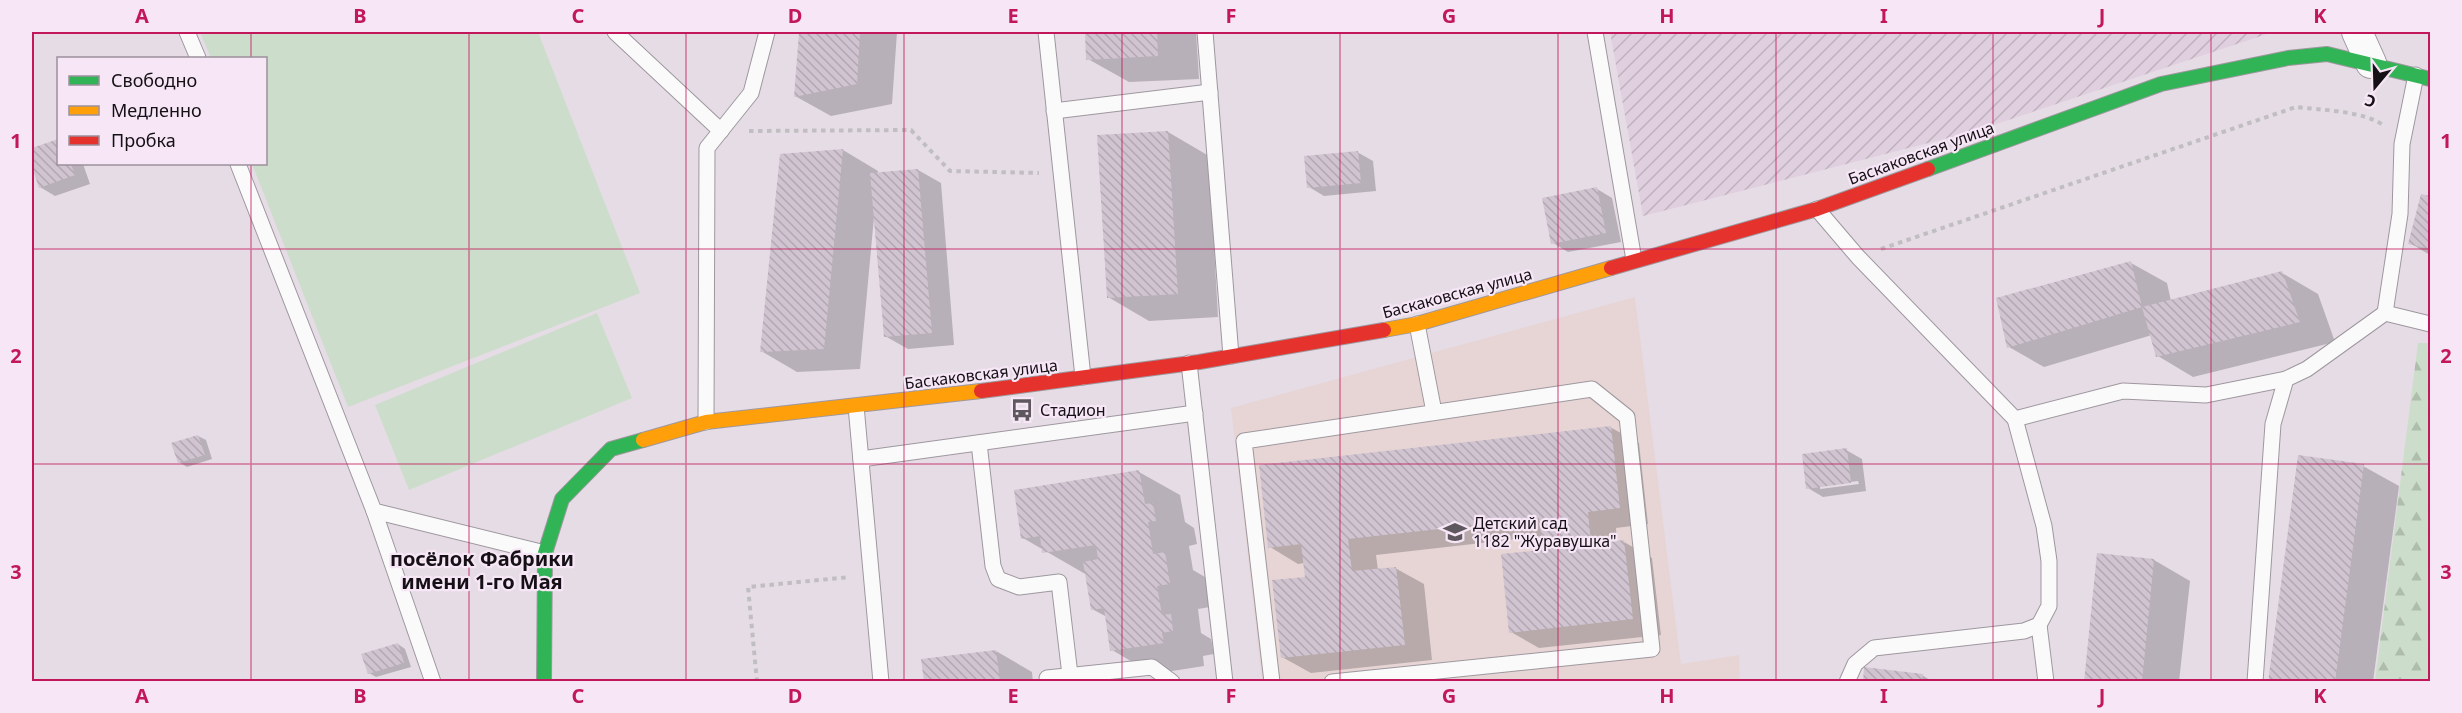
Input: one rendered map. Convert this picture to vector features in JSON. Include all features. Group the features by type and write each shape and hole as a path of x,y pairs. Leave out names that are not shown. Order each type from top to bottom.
{"street":[{"path":"2357,32 2371,63"},
{"name":"Баскаковская улица","path":"544,681 545,553 562,499 611,449 706,422 1018,387 1189,363 1417,324 1817,209 2161,84 2288,58 2326,54 2423,77"}],"lane":[{"path":"187,32 198,57"},
{"path":"615,32 721,131"},
{"path":"706,422 707,148 751,93 767,32"},
{"path":"1046,32 1083,377"},
{"path":"1205,32 1231,356"},
{"path":"1595,32 1634,260"},
{"path":"2015,419 2123,391 2206,394 2286,379 2307,369 2385,314 2400,214 2402,144 2423,77"},
{"path":"1054,111 1210,92"},
{"path":"238,165 374,512 433,681"},
{"path":"1817,209 1858,257 2015,419 2044,526 2049,561 2049,606 2039,625 2046,681"},
{"path":"2385,314 2430,324"},
{"path":"1417,324 1434,412"},
{"path":"1189,363 1225,681"},
{"path":"2255,681 2273,424 2286,379"},
{"path":"1272,681 1244,441 1592,389 1627,417 1652,649 1332,681"},
{"path":"856,406 881,681"},
{"path":"861,459 1195,413"},
{"path":"979,443 995,573 998,579 1019,587 1059,582 1070,675"},
{"path":"374,512 545,553"},
{"path":"1847,681 1855,664 1874,648 2024,631 2039,625"},
{"path":"1048,681 1047,678 1152,667 1172,681"}],"path":[{"path":"1858,257 2296,107 2376,120 2384,125 2382,142 2402,144"},
{"path":"721,131 911,130 950,171 1061,174"},
{"path":"757,681 748,587 871,575"}],"shaded area":[{"path":"1610,32 2273,32 1975,131 1643,216"},
{"name":"Детский сад 1182 \"Журавушка\"","path":"1635,297 1681,664 1739,655 1740,681 1262,681 1231,408"}],"green space":[{"path":"200,32 538,32 640,293 348,407 252,165 267,165 267,57 211,57"},
{"path":"597,313 632,398 409,490 375,405"},
{"path":"2418,343 2430,343 2430,681 2375,681"}],"building":[{"path":"799,32 860,32 857,84 794,97"},
{"path":"1085,32 1157,32 1158,56 1086,60"},
{"path":"1168,131 1178,294 1107,298 1097,135"},
{"path":"57,139 57,165 71,165 75,175 39,188 32,167 32,148"},
{"path":"843,149 824,349 760,352 780,154"},
{"path":"1358,151 1361,183 1307,188 1304,156"},
{"path":"918,169 932,333 884,337 870,173"},
{"path":"1597,187 1606,233 1551,244 1542,198"},
{"path":"2421,194 2430,196 2430,249 2408,244"},
{"path":"2131,261 2142,307 2007,348 1996,298"},
{"path":"2282,271 2300,322 2156,357 2142,307"},
{"path":"1611,426 1620,508 1588,512 1591,544 1624,540 1633,619 1509,633 1501,554 1543,550 1539,518 1348,539 1352,571 1396,567 1405,645 1281,658 1272,580 1305,577 1301,544 1268,548 1259,465"},
{"path":"198,435 205,455 178,463 171,443"},
{"path":"1847,448 1851,483 1806,489 1802,454"},
{"path":"2298,455 2364,464 2335,682 2268,682"},
{"path":"1139,470 1145,504 1153,503 1156,521 1148,522 1153,554 1165,552 1170,584 1157,586 1162,615 1171,614 1173,631 1162,633 1164,643 1110,651 1104,608 1091,610 1083,562 1098,559 1096,545 1042,553 1040,536 1021,539 1014,490"},
{"path":"2097,553 2154,559 2142,682 2084,682"},
{"path":"398,643 404,663 368,674 361,654"},
{"path":"996,650 1000,682 924,682 921,659"},
{"path":"1864,667 1923,674 1922,682 1863,682"}],"traffic: fast":[{"path":"1928,169 2161,84 2288,58 2327,54 2430,79"},
{"path":"544,682 545,553 562,499 611,449 643,440"}],"traffic: slow":[{"path":"1384,330 1417,324 1611,268"},
{"path":"643,440 706,422 981,391"}],"traffic: jam":[{"path":"1611,268 1817,209 1928,169"},
{"path":"981,391 1199,362 1384,330"}],"place":[{"name":"Стадион","path":"1022,410"},
{"name":"Детский сад 1182 \"Журавушка\"","path":"1455,532"}],"district":[{"name":"посёлок Фабрики имени 1-го Мая","path":"482,570"}]}
